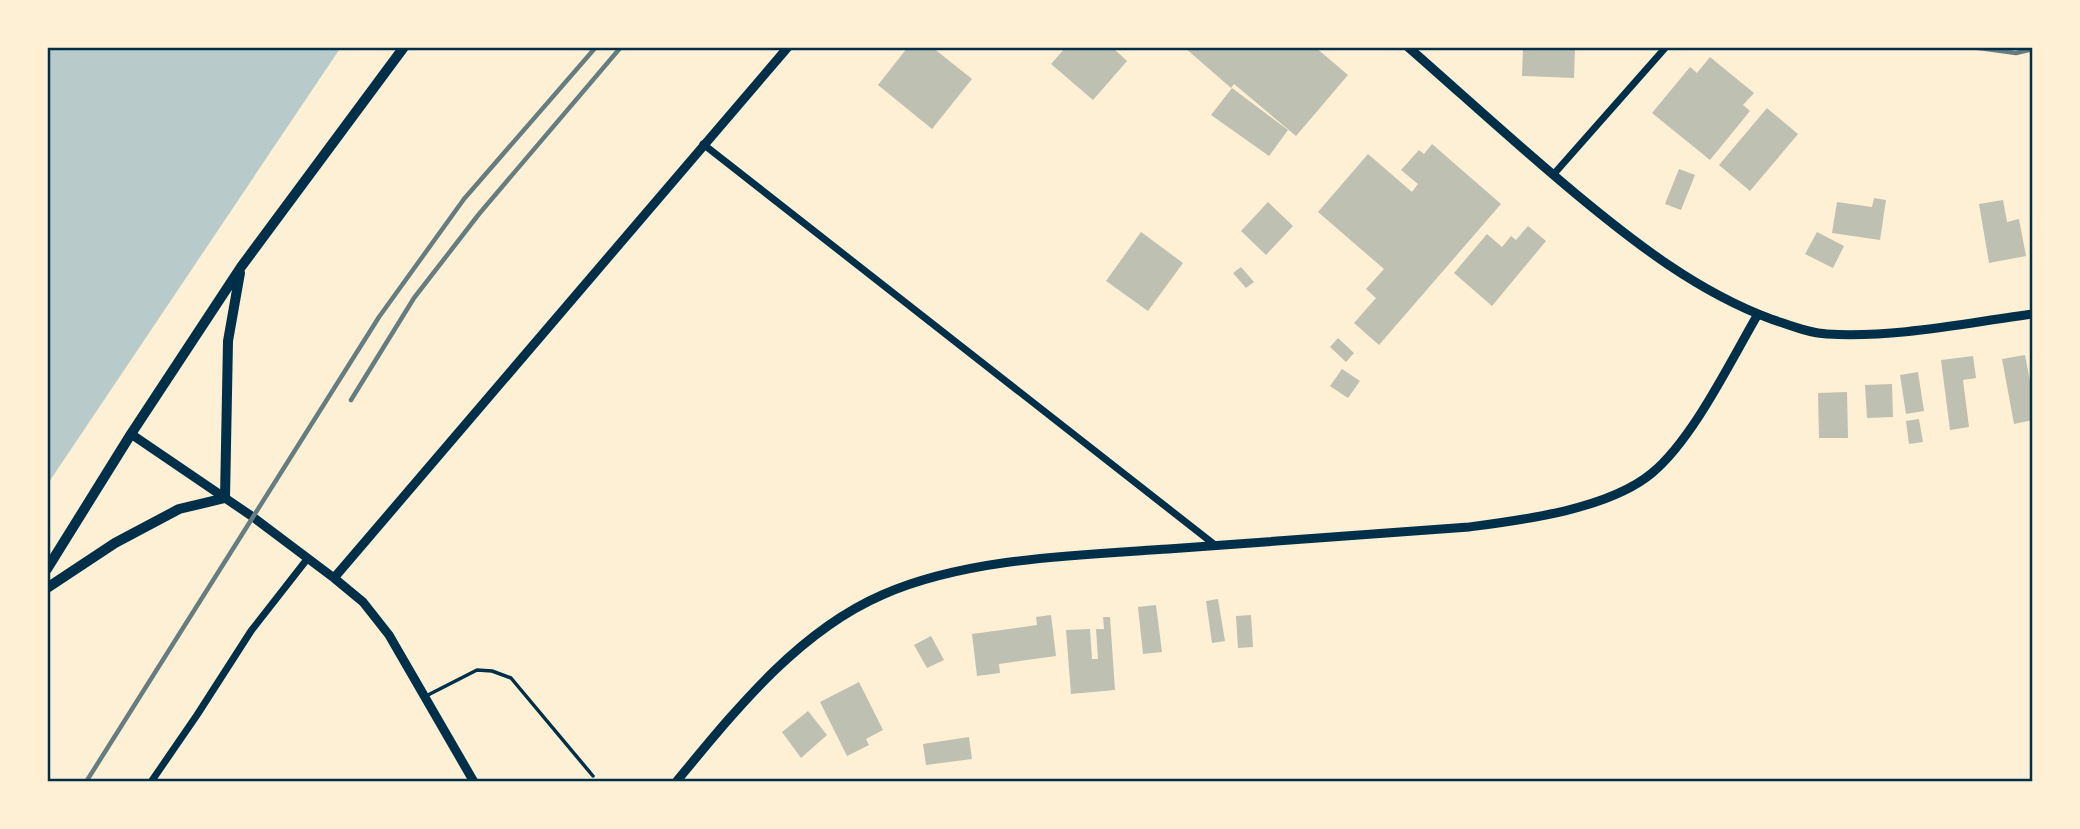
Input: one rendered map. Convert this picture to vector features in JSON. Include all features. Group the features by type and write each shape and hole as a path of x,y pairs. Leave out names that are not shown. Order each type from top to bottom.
{"highway":[{"path":"47,569 131,434 241,267 404,47"},
{"path":"47,588 115,543 179,509 225,498 228,341 241,267"}],"street":[{"path":"334,578 788,47"},
{"path":"1408,47 1617,228 1681,274 1758,314 1825,334 1885,333 2033,314"},
{"path":"1553,175 1666,47"},
{"path":"703,144 1215,545"},
{"path":"676,782 718,732 810,639 881,595 914,583 978,568 1056,556 1469,527 1531,519 1623,491 1651,474 1672,453 1689,430 1758,314"},
{"path":"131,434 225,498 363,602 388,635 474,782"},
{"path":"151,782 251,631 307,558"}],"lane":[{"path":"425,697 477,670 492,670 511,678 593,776"}],"shaded area":[{"path":"47,47 341,47 47,485"}],"building":[{"path":"908,47 932,47 972,79 932,129 878,85"},
{"path":"1066,47 1112,47 1127,61 1093,100 1051,64"},
{"path":"1184,47 1315,47 1348,75 1296,136 1234,84 1231,88"},
{"path":"1523,47 1575,49 1574,78 1522,76"},
{"path":"1710,57 1754,93 1743,105 1750,111 1710,160 1652,113 1690,67 1697,73"},
{"path":"1232,88 1288,130 1269,156 1211,115"},
{"path":"1767,108 1798,134 1750,191 1719,165"},
{"path":"1432,144 1501,204 1379,345 1354,323 1376,298 1366,289 1384,269 1318,212 1368,154 1412,192 1418,184 1401,170 1419,150 1424,154"},
{"path":"1679,169 1695,175 1681,210 1665,204"},
{"path":"1874,198 1886,200 1880,240 1832,233 1837,202 1872,207"},
{"path":"2003,200 2007,222 2019,219 2026,256 1989,263 1979,204"},
{"path":"1268,202 1293,226 1266,255 1241,231"},
{"path":"1528,226 1546,241 1492,306 1454,273 1487,234 1502,247 1511,236 1516,240"},
{"path":"1141,232 1183,263 1148,311 1106,281"},
{"path":"1817,232 1844,246 1833,268 1805,254"},
{"path":"1241,267 1254,282 1246,288 1233,273"},
{"path":"1338,338 1354,353 1346,362 1330,347"},
{"path":"2025,355 2033,397 2033,420 2014,424 2002,359"},
{"path":"1973,356 1976,378 1963,380 1969,427 1950,430 1941,360"},
{"path":"1342,369 1360,381 1348,398 1330,386"},
{"path":"1918,372 1924,411 1906,414 1900,375"},
{"path":"1892,384 1893,417 1867,418 1865,385"},
{"path":"1847,392 1848,438 1819,438 1818,393"},
{"path":"1919,419 1923,442 1909,444 1906,421"},
{"path":"1218,599 1225,641 1212,643 1206,601"},
{"path":"1156,605 1162,652 1143,654 1138,607"},
{"path":"1051,615 1056,656 999,664 1000,673 977,676 972,634 1037,625 1036,617"},
{"path":"1251,615 1253,647 1238,648 1236,616"},
{"path":"1103,617 1110,617 1115,690 1071,694 1066,630 1090,629 1092,659 1098,659 1096,629 1104,629"},
{"path":"931,636 944,660 927,668 914,645"},
{"path":"859,682 883,730 866,739 869,745 847,756 820,702"},
{"path":"808,711 827,735 801,758 782,732"},
{"path":"969,737 972,759 926,765 923,744"}],"railway":[{"path":"86,782 379,317 464,199 596,47"},
{"path":"351,400 414,298 479,214 621,47"},
{"path":"1972,47 2016,53 2033,49"}]}
